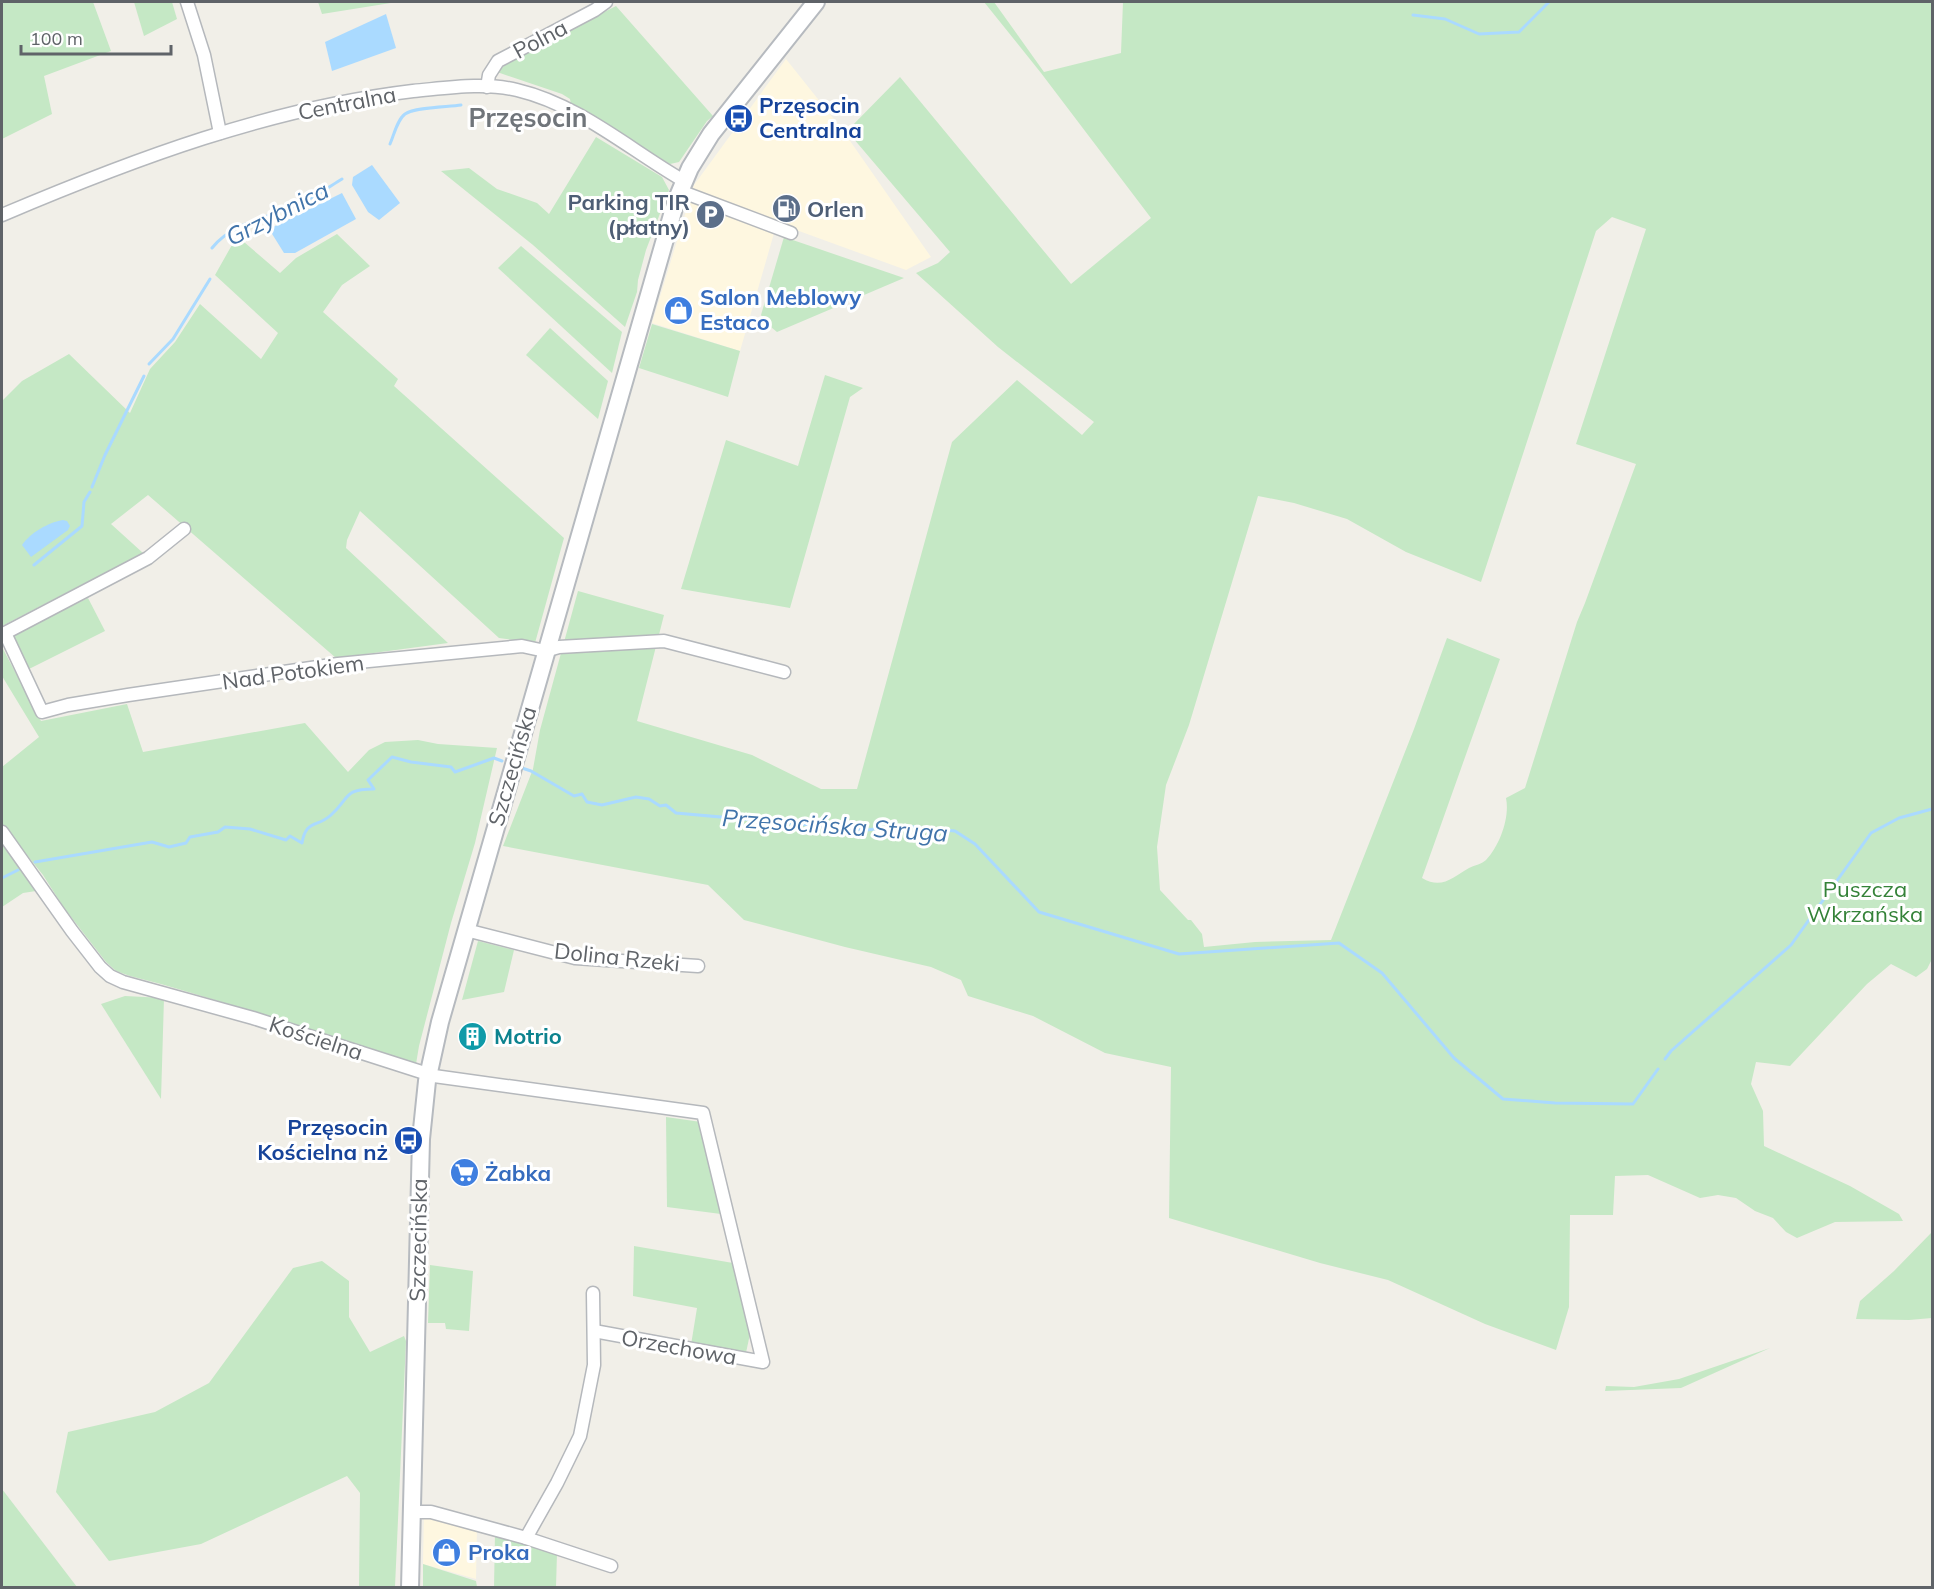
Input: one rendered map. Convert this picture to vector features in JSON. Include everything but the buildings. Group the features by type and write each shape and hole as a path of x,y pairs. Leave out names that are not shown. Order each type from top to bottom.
{"street":[{"path":"187,2 206,65 220,133"},
{"name":"Polna","path":"487,87 489,75 498,61 596,10 606,2"},
{"name":"Szczecińska","path":"410,1587 421,1147 428,1074 438,1027 665,234 682,186 714,130 816,2"},
{"name":"Centralna","path":"2,214 136,160 220,133 370,96 464,86 518,90 566,108 682,186 791,233"},
{"name":"Nad Potokiem","path":"184,530 148,558 4,633 42,712 68,705 128,695 338,664 522,646 545,651 558,647 664,641 784,672"},
{"name":"Kościelna","path":"2,832 100,967 110,976 123,982 253,1018 428,1074 463,1081 703,1113 764,1362"},
{"name":"Dolina Rzeki","path":"466,930 575,958 698,966"},
{"name":"Orzechowa","path":"526,1538 580,1436 594,1365 593,1293"},
{"name":"Orzechowa","path":"594,1331 764,1362"},
{"path":"412,1512 431,1512 526,1538 611,1566"}],"shaded area":[{"path":"786,59 841,128 931,257 906,270 777,223 740,351 652,323 694,185"},
{"path":"424,1511 477,1527 476,1579 423,1564"}],"green space":[{"path":"2,2 93,2 111,51 44,76 52,114 2,139"},
{"path":"134,2 172,2 177,19 144,36"},
{"path":"318,2 397,2 322,14"},
{"name":"Puszcza Wkrzańska","path":"984,2 994,2 1044,72 1121,53 1123,2 1932,2 1932,959 1927,969 1916,977 1891,964 1867,984 1790,1066 1756,1062 1751,1084 1763,1111 1764,1146 1850,1186 1899,1214 1903,1221 1835,1222 1797,1238 1786,1232 1773,1218 1755,1211 1736,1198 1718,1195 1700,1198 1648,1175 1615,1176 1613,1215 1570,1215 1569,1307 1556,1350 1485,1324 1388,1280 1320,1263 1169,1218 1171,1067 1105,1053 1033,1016 968,996 961,980 931,967 744,920 708,885 503,846 533,769 540,730 578,591 664,615 637,721 752,755 821,789 857,789 952,442 1017,380 1082,435 1094,422 998,347 916,273 938,263 950,252 847,131 900,77 1071,284 1151,218","holes":["1612,217 1646,229 1576,444 1636,464 1577,622 1525,788 1506,798 1507,814 1496,847 1484,861 1447,881 1436,883 1422,878 1500,659 1447,638 1414,729 1331,940 1255,942 1204,947 1202,934 1160,890 1157,847 1166,785 1189,725 1258,496 1294,503 1347,519 1406,552 1481,582 1596,231"]},
{"path":"616,6 713,116 707,121 679,162 670,164 571,105 570,99 562,94 497,72 511,60"},
{"path":"596,137 662,177 669,190 646,250 637,292 625,327 533,245 441,171 469,168 497,189 537,203 549,214"},
{"path":"337,234 370,266 342,285 323,312 398,379 394,386 564,538 535,643 499,638 360,511 347,540 346,548 448,643 336,658 148,495 111,524 143,553 2,626 2,401 22,381 69,354 130,413 150,369 175,342 200,304 261,359 278,333 215,275 237,236 280,273 296,258"},
{"path":"784,237 904,278 777,332 766,323 761,315"},
{"path":"521,246 622,332 612,373 498,268"},
{"path":"652,324 740,351 728,397 639,368"},
{"path":"550,328 608,381 598,419 526,355"},
{"path":"825,375 863,388 850,397 790,608 681,589 726,440 798,466"},
{"path":"88,598 105,631 27,670 11,643 14,634"},
{"path":"2,647 41,721 127,704 143,752 305,723 348,772 369,750 385,742 418,740 438,744 497,748 475,843 451,923 416,1064 202,996 130,976 116,971 106,962 64,908 43,875 2,824 2,767 39,737 2,676"},
{"path":"2,842 36,891 23,893 2,907"},
{"path":"478,941 514,950 504,992 462,1000"},
{"path":"125,996 164,998 161,1099 101,1004"},
{"path":"666,1117 701,1122 721,1214 667,1207"},
{"path":"1932,1232 1932,1318 1856,1319 1860,1301 1894,1271"},
{"path":"634,1246 733,1263 750,1334 744,1362 690,1351 697,1308 633,1296"},
{"path":"322,1261 349,1281 349,1317 370,1352 404,1336 406,1341 395,1587 359,1587 360,1493 347,1476 201,1544 109,1561 56,1492 68,1432 155,1412 209,1383 293,1268"},
{"path":"430,1265 473,1271 469,1331 446,1329 445,1323 428,1323"},
{"path":"1770,1348 1681,1388 1605,1391 1606,1386 1634,1387 1679,1379"},
{"path":"2,1489 77,1587 2,1587"},
{"path":"495,1533 557,1553 556,1587 494,1588"},
{"path":"423,1564 476,1581 477,1587 423,1587"}],"water":[{"path":"386,14 396,48 332,71 325,42"},
{"path":"372,165 400,203 379,220 368,212 352,185 353,177"},
{"path":"342,193 356,219 295,253 284,253 269,229"},
{"path":"63,520 67,521 70,526 68,530 31,557 22,545 25,541 40,529"}],"waterway":[{"path":"1413,15 1445,19 1479,34 1519,32 1549,2"},
{"name":"Grzybnica","path":"390,144 405,114 424,109 461,105"},
{"name":"Grzybnica","path":"212,248 221,239 242,226 302,203 342,179"},
{"name":"Grzybnica","path":"149,364 173,339 210,279"},
{"name":"Grzybnica","path":"92,487 105,455 144,376"},
{"name":"Grzybnica","path":"34,565 82,526 84,502 90,492"},
{"name":"Przęsocińska Struga","path":"35,862 152,842 169,847 186,843 190,837 218,832 225,827 250,829 286,840 290,836 302,843 306,830 331,815 348,796 364,789 374,789 368,780 392,757 451,767 455,772 494,758 502,761"},
{"name":"Przęsocińska Struga","path":"522,768 574,796 582,794 587,802 602,805 636,797 649,799 660,806 666,805 676,813 866,830 903,826 955,831 975,844 1039,912 1179,954 1339,943 1382,973 1454,1058 1503,1099 1555,1103 1633,1104 1658,1069"},
{"name":"Przęsocińska Struga","path":"1665,1059 1671,1051 1791,945 1871,833 1899,818 1932,809"},
{"name":"Przęsocińska Struga","path":"2,878 18,870"}],"place":[{"name":"Przęsocin Centralna","path":"738,118"},
{"name":"Orlen","path":"786,209"},
{"name":"Parking TIR (płatny)","path":"711,215"},
{"name":"Salon Meblowy Estaco","path":"679,310"},
{"name":"Motrio","path":"473,1036"},
{"name":"Przęsocin Kościelna nż","path":"409,1140"},
{"name":"Żabka","path":"464,1173"},
{"name":"Proka","path":"447,1552"}],"district":[{"name":"Przęsocin","path":"528,117"}]}
